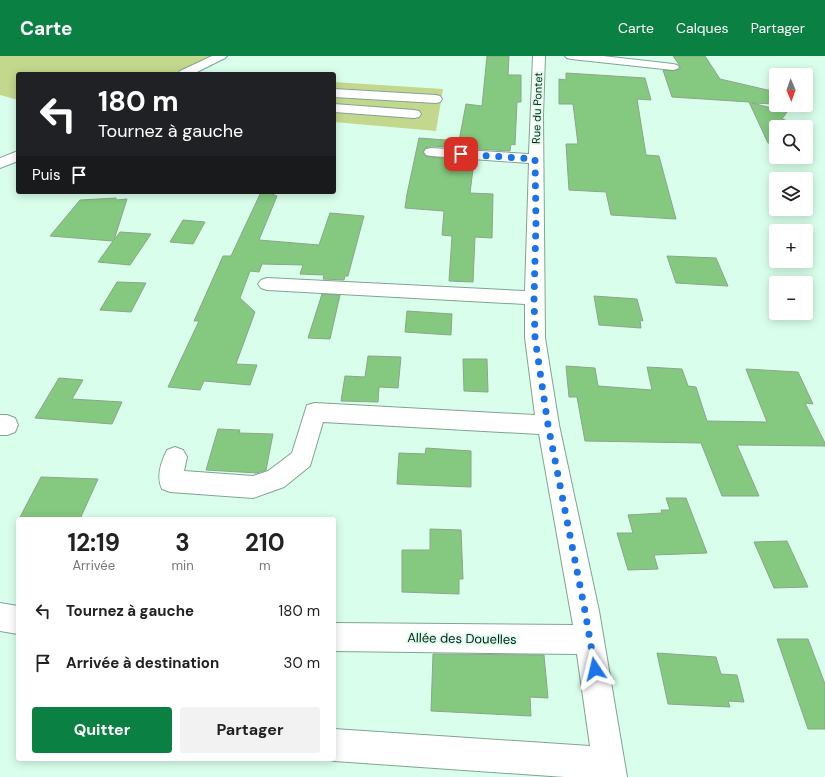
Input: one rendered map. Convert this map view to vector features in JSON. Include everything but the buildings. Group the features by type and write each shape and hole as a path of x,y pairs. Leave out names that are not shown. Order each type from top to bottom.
{"street":[{"path":"188,72 221,56"},
{"name":"Rue du Pontet","path":"539,56 536,96 535,159 535,338 548,425 590,640 611,771"},
{"path":"571,56 652,60 673,67"},
{"path":"336,93 436,99"},
{"path":"336,108 414,114"},
{"path":"431,152 535,159"},
{"path":"0,164 16,156"},
{"path":"267,284 534,298"},
{"path":"175,457 170,481 253,487 276,479 302,459 315,412 548,425"},
{"path":"0,617 16,620"},
{"name":"Allée des Douelles","path":"336,637 590,640"},
{"path":"336,745 611,771"}],"green space":[{"path":"0,56 216,56 183,72 16,72 16,99 0,95"},
{"path":"336,82 443,89 436,131 336,122"}],"route":[{"path":"461,154 535,159 535,338 548,425 595,669"}]}
